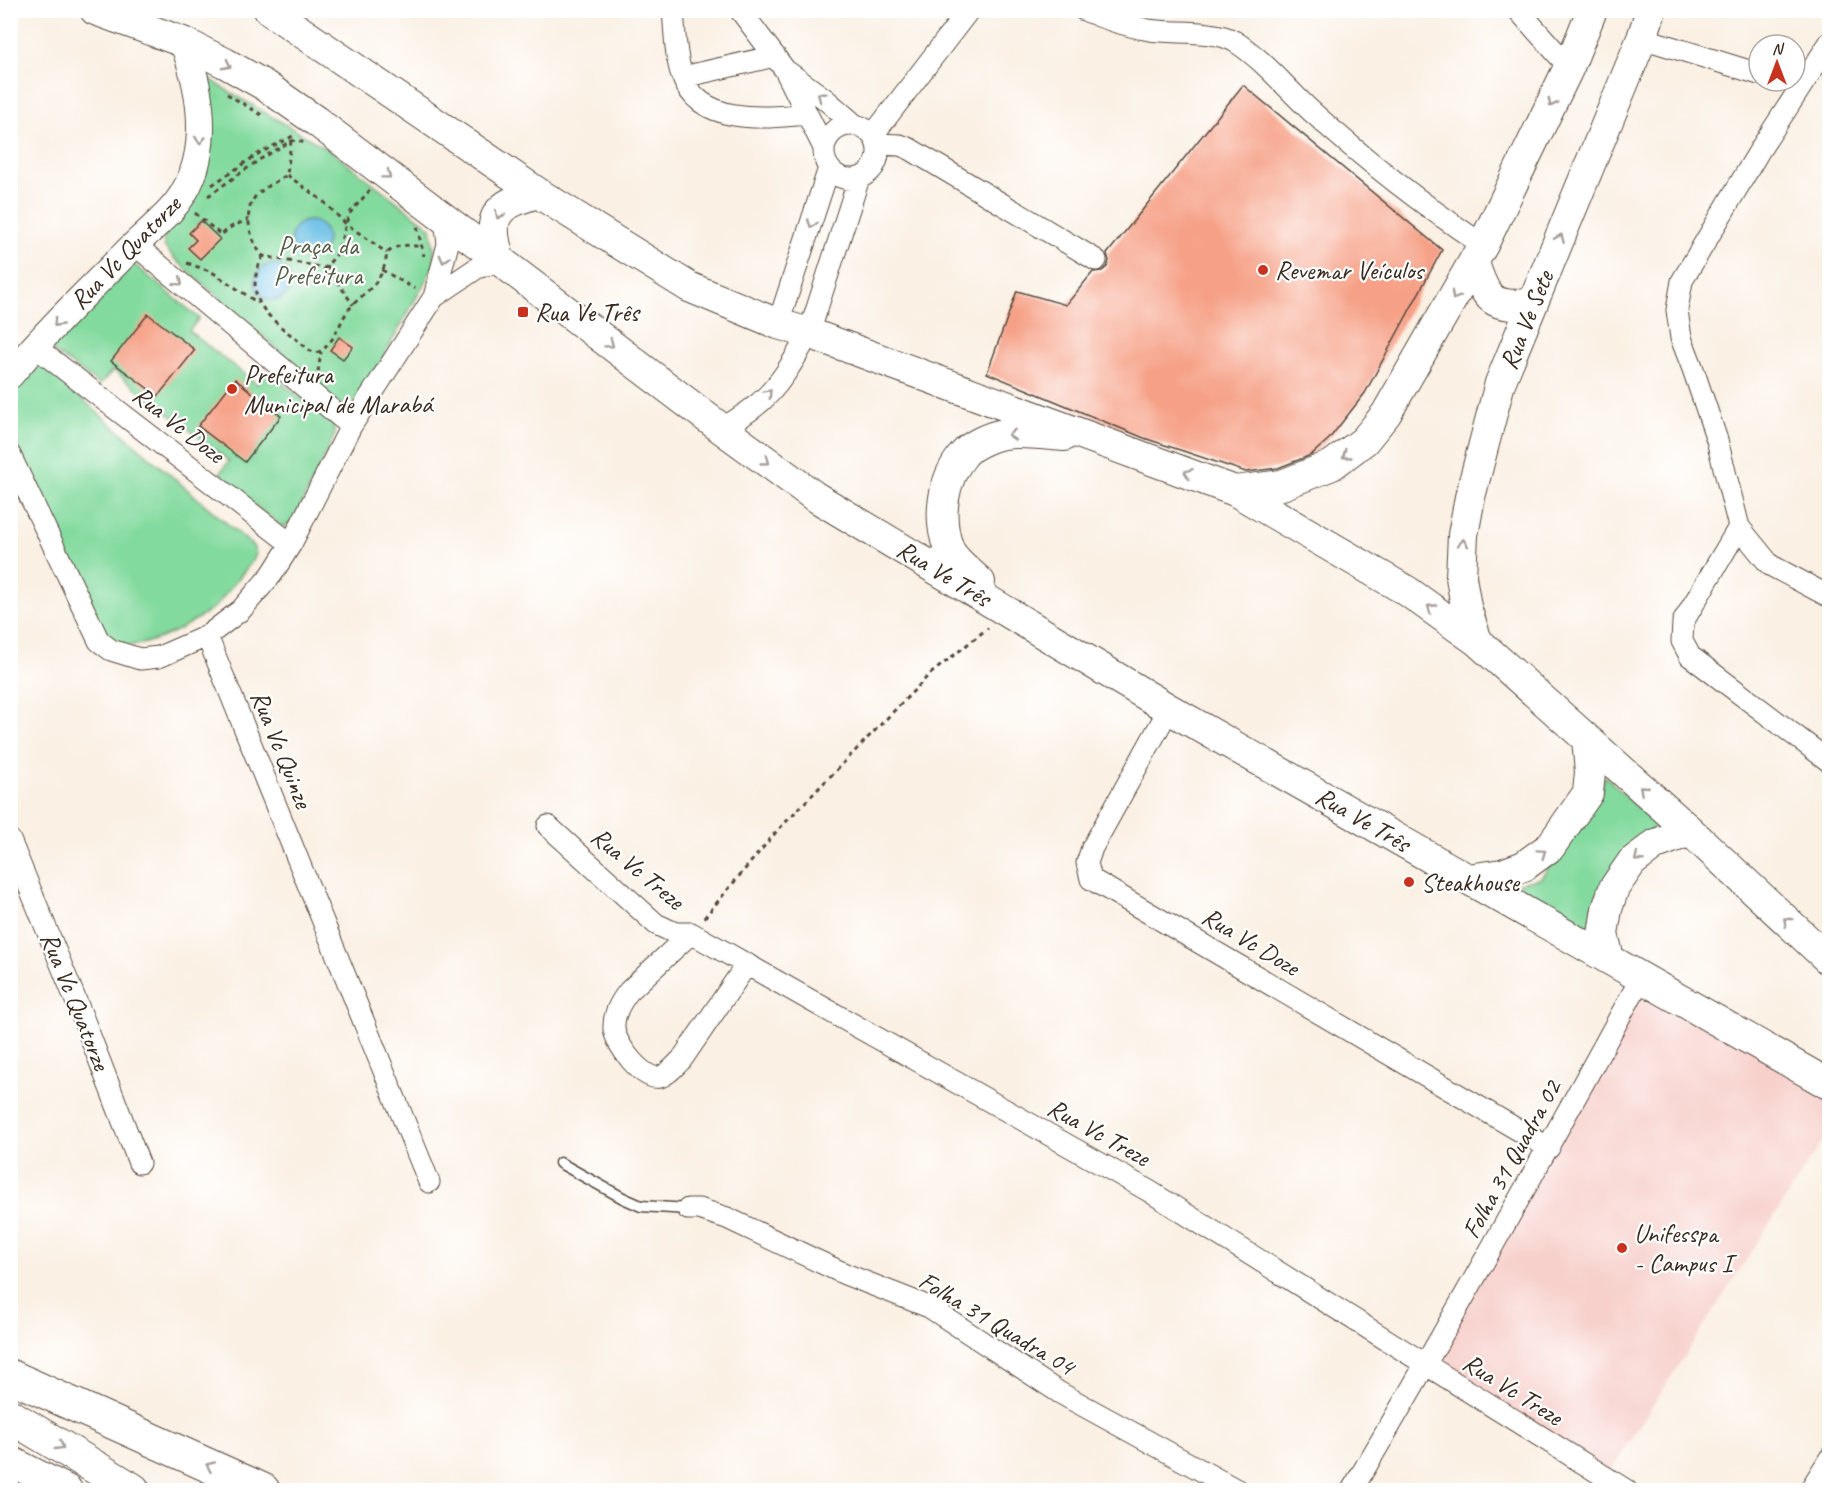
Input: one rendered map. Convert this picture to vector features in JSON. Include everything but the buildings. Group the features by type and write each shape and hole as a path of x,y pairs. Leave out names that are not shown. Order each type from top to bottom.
{"highway":[{"path":"10,1376 263,1491"},
{"path":"10,1416 133,1491"}],"main road":[{"name":"Rua Ve Três","path":"95,10 183,42 264,85 814,496 1169,709 1830,1085"},
{"path":"268,10 538,193 689,287 778,324 809,333 1235,491 1407,591 1477,641 1690,831 1830,961"},
{"path":"1235,491 1282,484 1332,465 1364,441 1386,414 1478,254 1569,67 1592,10"},
{"name":"Rua Ve Sete","path":"1477,641 1466,607 1461,577 1463,536 1470,497 1500,383 1642,38 1651,10"},
{"path":"500,261 494,242 494,222 499,210 508,202 538,193"},
{"path":"1478,254 1482,290 1496,303 1512,306 1533,303"},
{"path":"1009,611 950,552 944,530 942,507 948,483 964,453 980,443 1005,434 1091,437"},
{"path":"1468,879 1502,874 1524,866 1550,847 1588,793 1590,772 1587,739"},
{"path":"1609,959 1603,934 1607,909 1614,888 1632,862 1656,844 1690,831"},
{"path":"10,1461 67,1491"}],"street":[{"path":"673,10 677,54 683,77 693,93 708,105 729,114 773,117 807,114"},
{"path":"683,77 780,63 868,135 878,155 875,165 868,173 858,178 848,179 837,175 780,63 740,10"},
{"path":"868,135 969,10"},
{"path":"1084,10 1115,22 1150,30 1214,35 1233,40 1312,112 1436,214 1478,254"},
{"path":"1518,10 1569,67"},
{"path":"1642,38 1747,70"},
{"name":"Rua Vc Quatorze","path":"10,375 34,346 134,244 171,210 193,175 198,156 200,109 191,64 183,42"},
{"path":"1807,70 1827,53"},
{"path":"1787,93 1761,148 1682,282 1677,310 1681,338 1694,369 1717,440 1739,527 1770,565 1830,597"},
{"path":"778,324 827,158 827,138 834,130 844,125 910,149 1096,260"},
{"path":"722,429 755,407 779,381 809,333 858,178"},
{"path":"10,455 99,641 111,650 140,659 159,657 207,636 241,609 273,574 291,544 448,244 446,219"},
{"path":"134,244 351,426"},
{"path":"424,293 477,268 500,261"},
{"name":"Rua Vc Doze","path":"34,346 291,544"},
{"path":"1739,527 1683,622 1682,641 1690,656 1830,762"},
{"name":"Rua Vc Quinze","path":"207,636 429,1182"},
{"name":"Rua Vc Doze","path":"1169,709 1092,848 1087,863 1090,879 1549,1148"},
{"name":"Rua Vc Treze","path":"548,826 656,924 675,933 692,933 1149,1191 1626,1491"},
{"name":"Rua Vc Quatorze","path":"10,840 139,1163"},
{"path":"692,933 629,991 617,1009 614,1030 618,1041 638,1068 651,1077 662,1076 672,1070 682,1059 747,964"},
{"name":"Folha 31 Quadra 02","path":"1352,1491 1426,1366 1549,1148 1641,978"},
{"name":"Folha 31 Quadra 04","path":"688,1209 699,1209 727,1218 845,1274 929,1307 1060,1393 1237,1491"},
{"path":"1810,1491 1830,1458"}],"lane":[{"path":"560,1163 641,1206 688,1209"}],"path":[{"path":"209,188 264,150 295,135"},
{"path":"206,197 291,141 297,140 308,145"},
{"path":"287,175 291,141"},
{"path":"287,175 271,184 255,197 252,203 249,219 256,249 263,256 325,268 337,254 349,214 371,190 362,184"},
{"path":"287,175 323,201 345,223 387,253"},
{"path":"191,209 221,235 231,227 249,219"},
{"path":"410,220 418,228 424,261"},
{"path":"323,378 318,373 321,352 354,305 378,280 387,253 400,245 423,247"},
{"path":"258,303 255,294 255,278 263,256"},
{"path":"178,260 212,272 258,303 267,314 309,350 316,353 321,352"},
{"path":"327,266 354,305"},
{"path":"382,270 424,293"},
{"path":"417,281 424,293"},
{"path":"411,297 424,293"},
{"path":"692,933 776,832 929,675 1009,611"}],"shaded area":[{"name":"Unifesspa - Campus I","path":"1641,978 1829,1085 1829,1131 1606,1478 1426,1366"}],"green space":[{"name":"Praça da Prefeitura","path":"203,74 231,93 331,151 431,228 434,266 359,400 340,405 175,259 164,246 164,236 185,203"},
{"path":"135,265 199,318 189,331 257,384 267,372 332,421 335,434 293,522 283,527 217,477 229,461 113,370 100,385 53,351 51,338 123,267"},
{"path":"32,362 39,363 47,369 253,546 256,554 254,559 216,606 179,629 148,642 120,645 108,640 101,633 11,433 11,383"},
{"path":"1605,776 1657,826 1636,839 1595,900 1596,934 1516,884 1541,878 1599,796"}],"water":[{"path":"309,221 322,226 327,239 322,252 309,257 296,252 291,239 296,226"},
{"path":"273,264 286,269 291,282 286,295 273,300 260,295 255,282 260,269"}],"place":[{"name":"Revemar Veículos","path":"1263,270"},
{"name":"Rua Ve Três","path":"523,312"},
{"name":"Prefeitura Municipal de Marabá","path":"232,389"},
{"name":"Steakhouse","path":"1409,882"},
{"name":"Unifesspa - Campus I","path":"1622,1248"}]}
